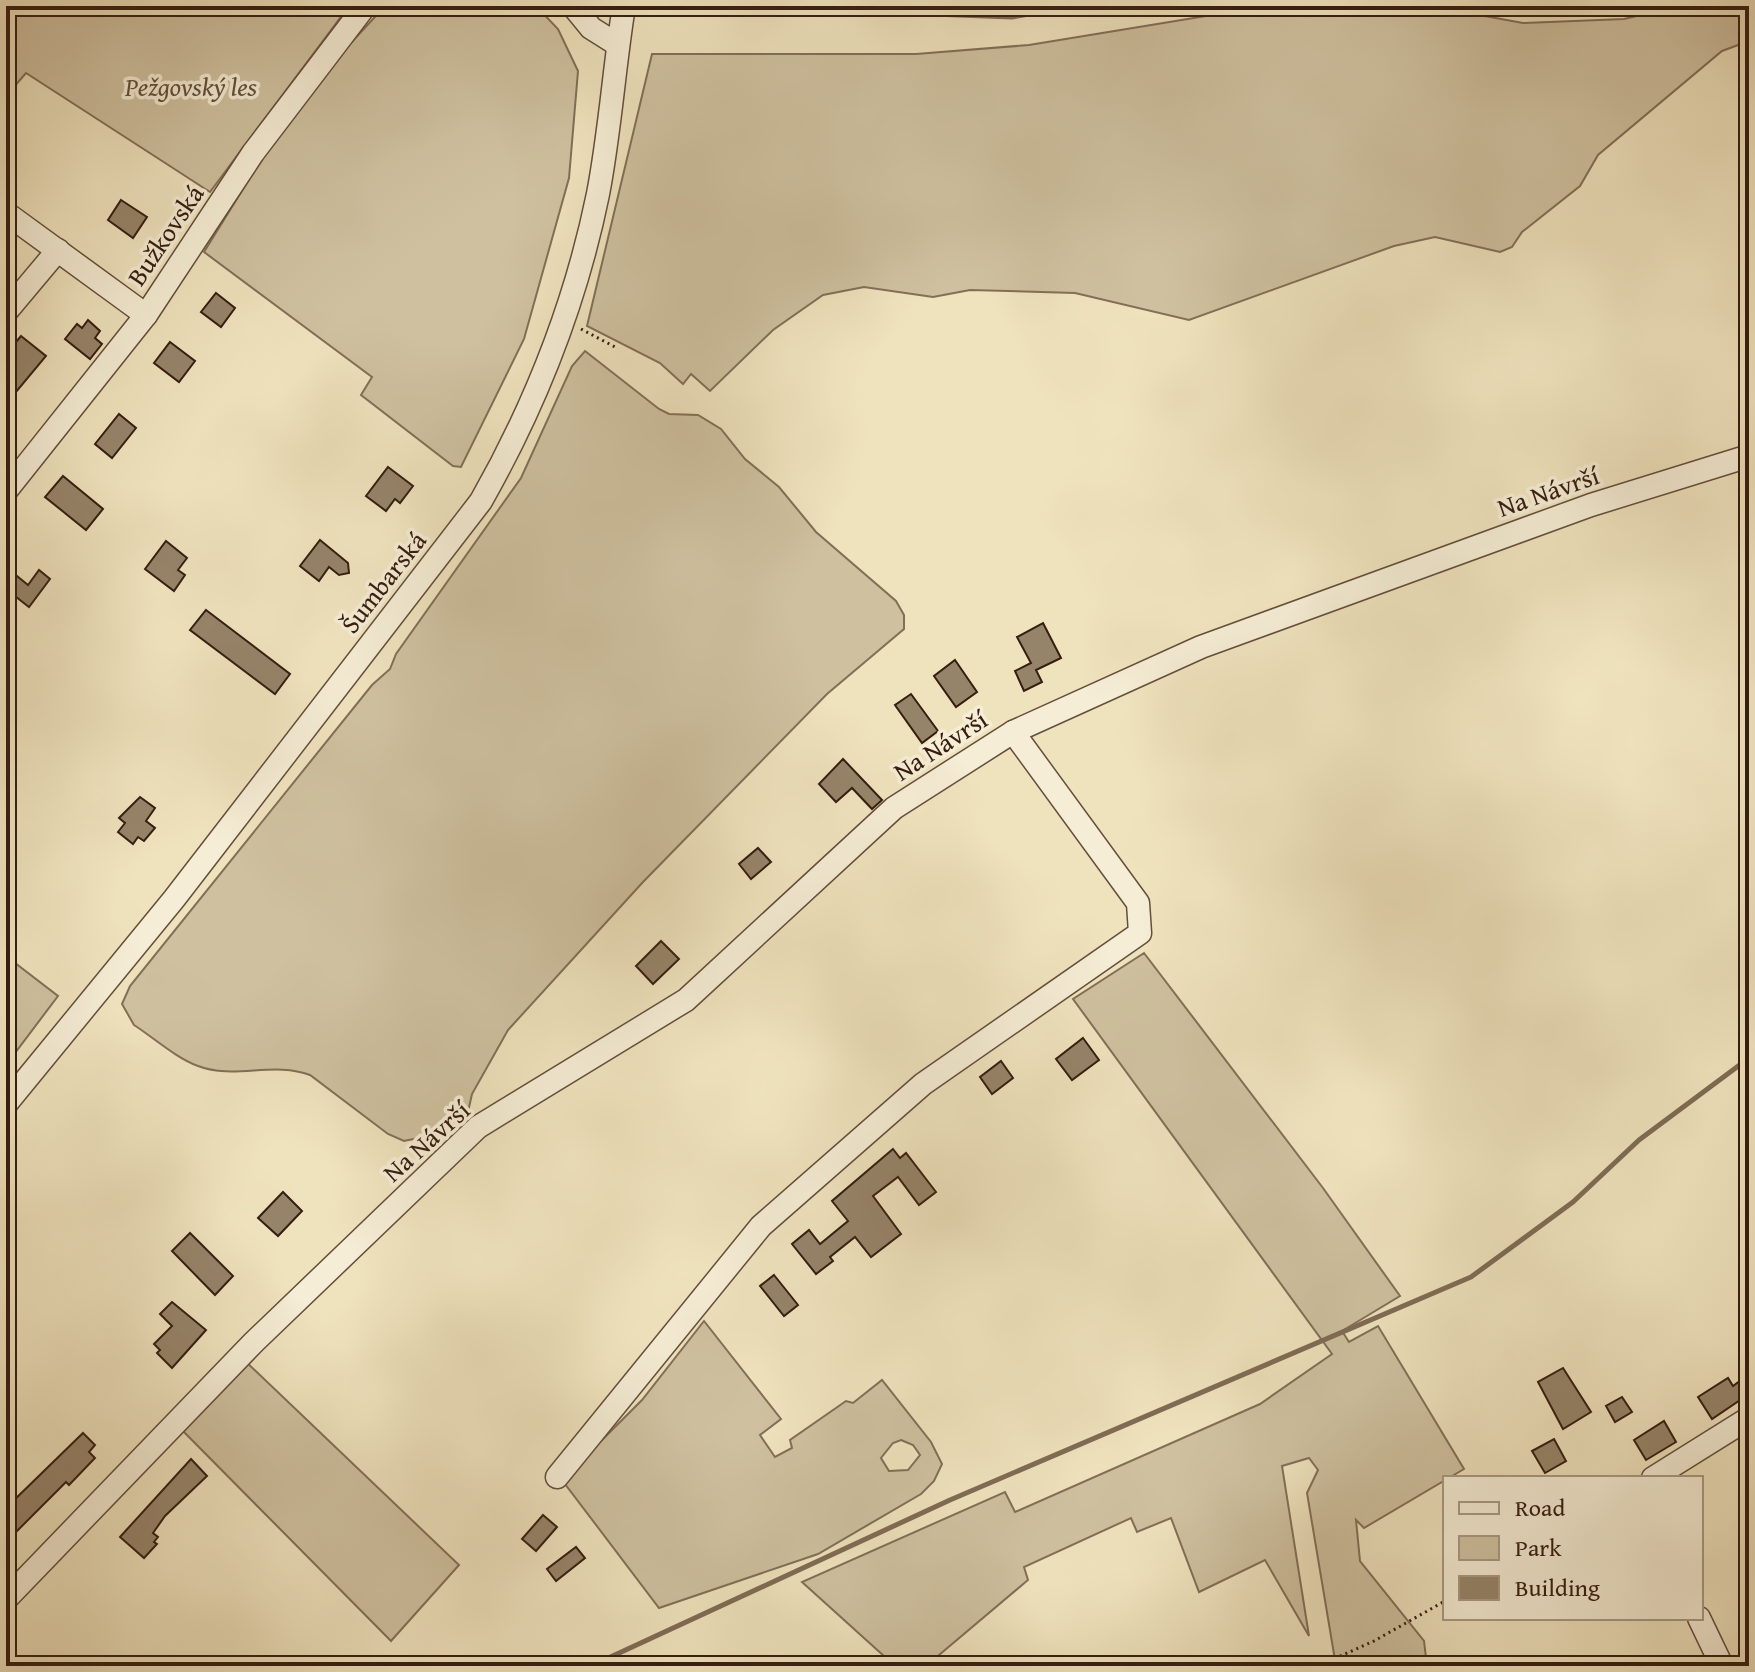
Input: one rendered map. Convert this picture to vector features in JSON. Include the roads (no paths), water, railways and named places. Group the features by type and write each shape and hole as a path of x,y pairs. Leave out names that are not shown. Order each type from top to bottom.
{"street":[{"name":"Bužkovská","path":"6,491 146,315 253,153 365,6"},
{"path":"573,6 591,28 618,45"},
{"name":"Šumbarská","path":"6,1104 174,899 481,501 513,445 555,347 597,194 624,6"},
{"path":"6,213 146,315"},
{"path":"6,312 58,250"},
{"name":"Na Návrší","path":"6,1599 254,1342 478,1127 686,1000 894,808 1013,732 1201,647 1577,510 1749,456"},
{"name":"Na Návrší","path":"557,1477 761,1226 923,1084 1140,933 1138,903 1013,732"},
{"path":"1656,1476 1749,1418"},
{"path":"1700,1620 1722,1666"}],"waterway":[{"path":"722,6 1012,17 1078,6"},
{"path":"591,1666 950,1500 1471,1277 1573,1202 1639,1140 1749,1058"}],"park label":[{"name":"Pežgovský les","path":"191,86"}]}
